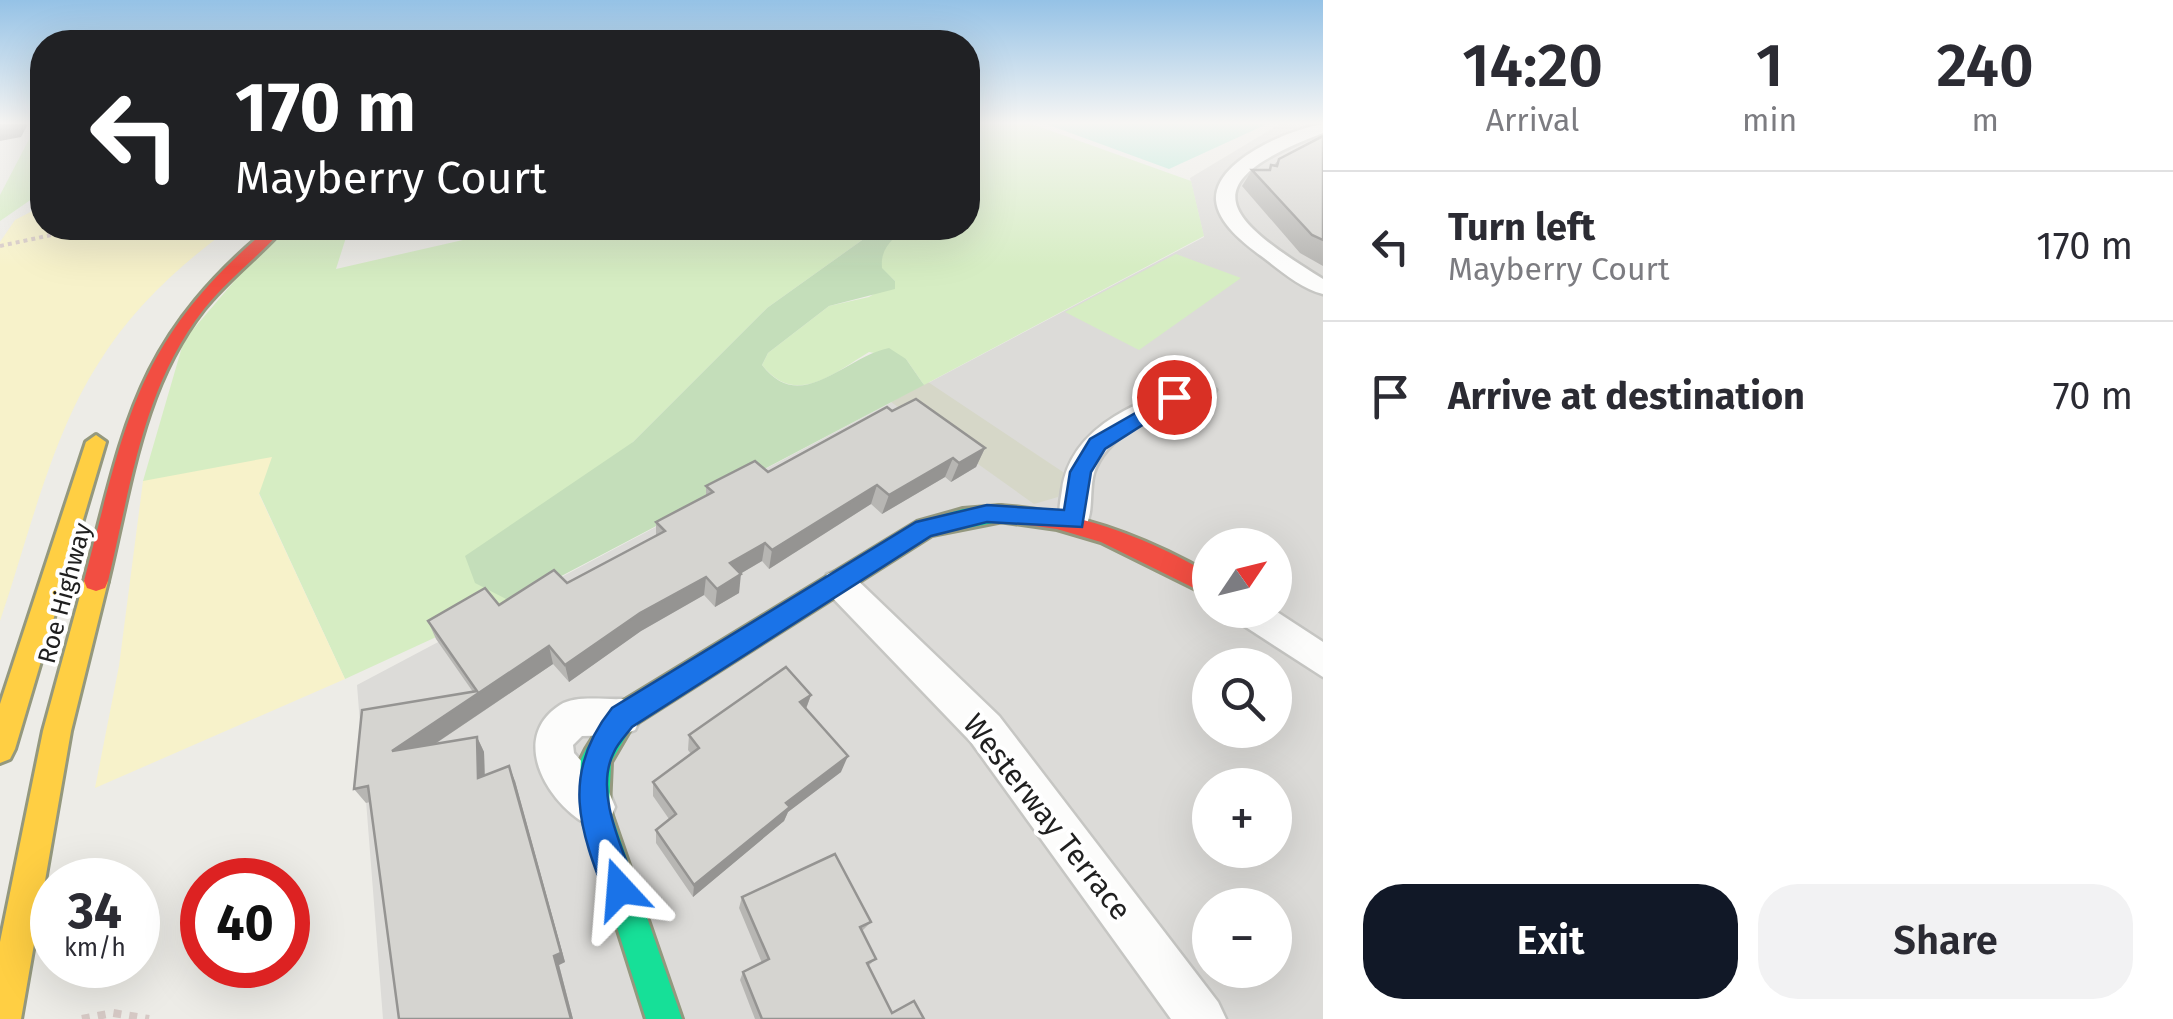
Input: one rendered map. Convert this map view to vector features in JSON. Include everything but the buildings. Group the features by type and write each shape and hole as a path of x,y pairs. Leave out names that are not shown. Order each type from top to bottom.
{"main road":[{"path":"174,298 239,240"},
{"name":"Roe Highway","path":"3,1019 56,730 138,415 170,344 202,298 262,240"},
{"name":"Roe Highway","path":"0,749 102,421"},
{"path":"622,718 924,528 952,519 1026,513 1074,520 1140,546 1192,576"},
{"path":"0,921 56,730"},
{"path":"594,807 664,1019"}],"street":[{"path":"1232,172 1222,189 1235,222 1258,244 1323,288"},
{"path":"1074,520 1080,472 1097,444 1165,400 1203,390"},
{"name":"Westerway Terrace","path":"839,582 986,730 1201,1019"},
{"path":"1273,628 1323,662"},
{"path":"594,807 554,760 554,738 573,718 622,718"}],"path":[{"path":"0,246 30,240"},
{"path":"82,1019 114,1013 149,1019"}],"shaded area":[{"path":"1201,172 1323,172 1323,1019 383,1019 357,685 1204,237 1190,178"},
{"path":"928,382 1066,474 1058,497 1034,504 891,402"}],"green space":[{"path":"12,172 30,172 30,200 0,221 0,195"},
{"path":"980,172 1165,172 1191,181 1204,236 924,385 906,359 869,352 828,377 801,385 788,384 762,365 768,353 829,306 869,297 895,281 881,268 889,241 980,240"},
{"path":"274,240 345,240 336,269 463,240 862,240 767,308 633,442 512,602 345,679 259,493 143,481 184,340"},
{"path":"862,240 892,240 885,249 882,268 895,281 895,289 829,306 768,353 762,365 777,379 792,385 807,384 889,348 906,359 924,385 512,602 475,583 465,556 633,442 767,308"},
{"path":"1176,254 1241,278 1139,350 1065,312"}],"sand":[{"path":"30,212 30,240 215,240 158,289 126,325 81,393 42,489 0,621 0,242 15,220"},
{"path":"272,457 259,494 345,679 95,788 119,666 143,481"}],"traffic: fast":[{"path":"664,1019 594,807 596,759 622,717 925,528 1000,514"}],"traffic: slow":[{"path":"0,749 96,442"},
{"path":"3,1019 57,731 96,581"}],"traffic: jam":[{"path":"96,581 130,440 156,370 200,303 264,240"},
{"path":"1000,514 1083,527 1135,546 1192,576"}],"route":[{"path":"620,889 592,793 596,759 603,742 622,718 924,528 987,513 1026,513 1074,520 1080,472 1097,444 1174,397"}]}
